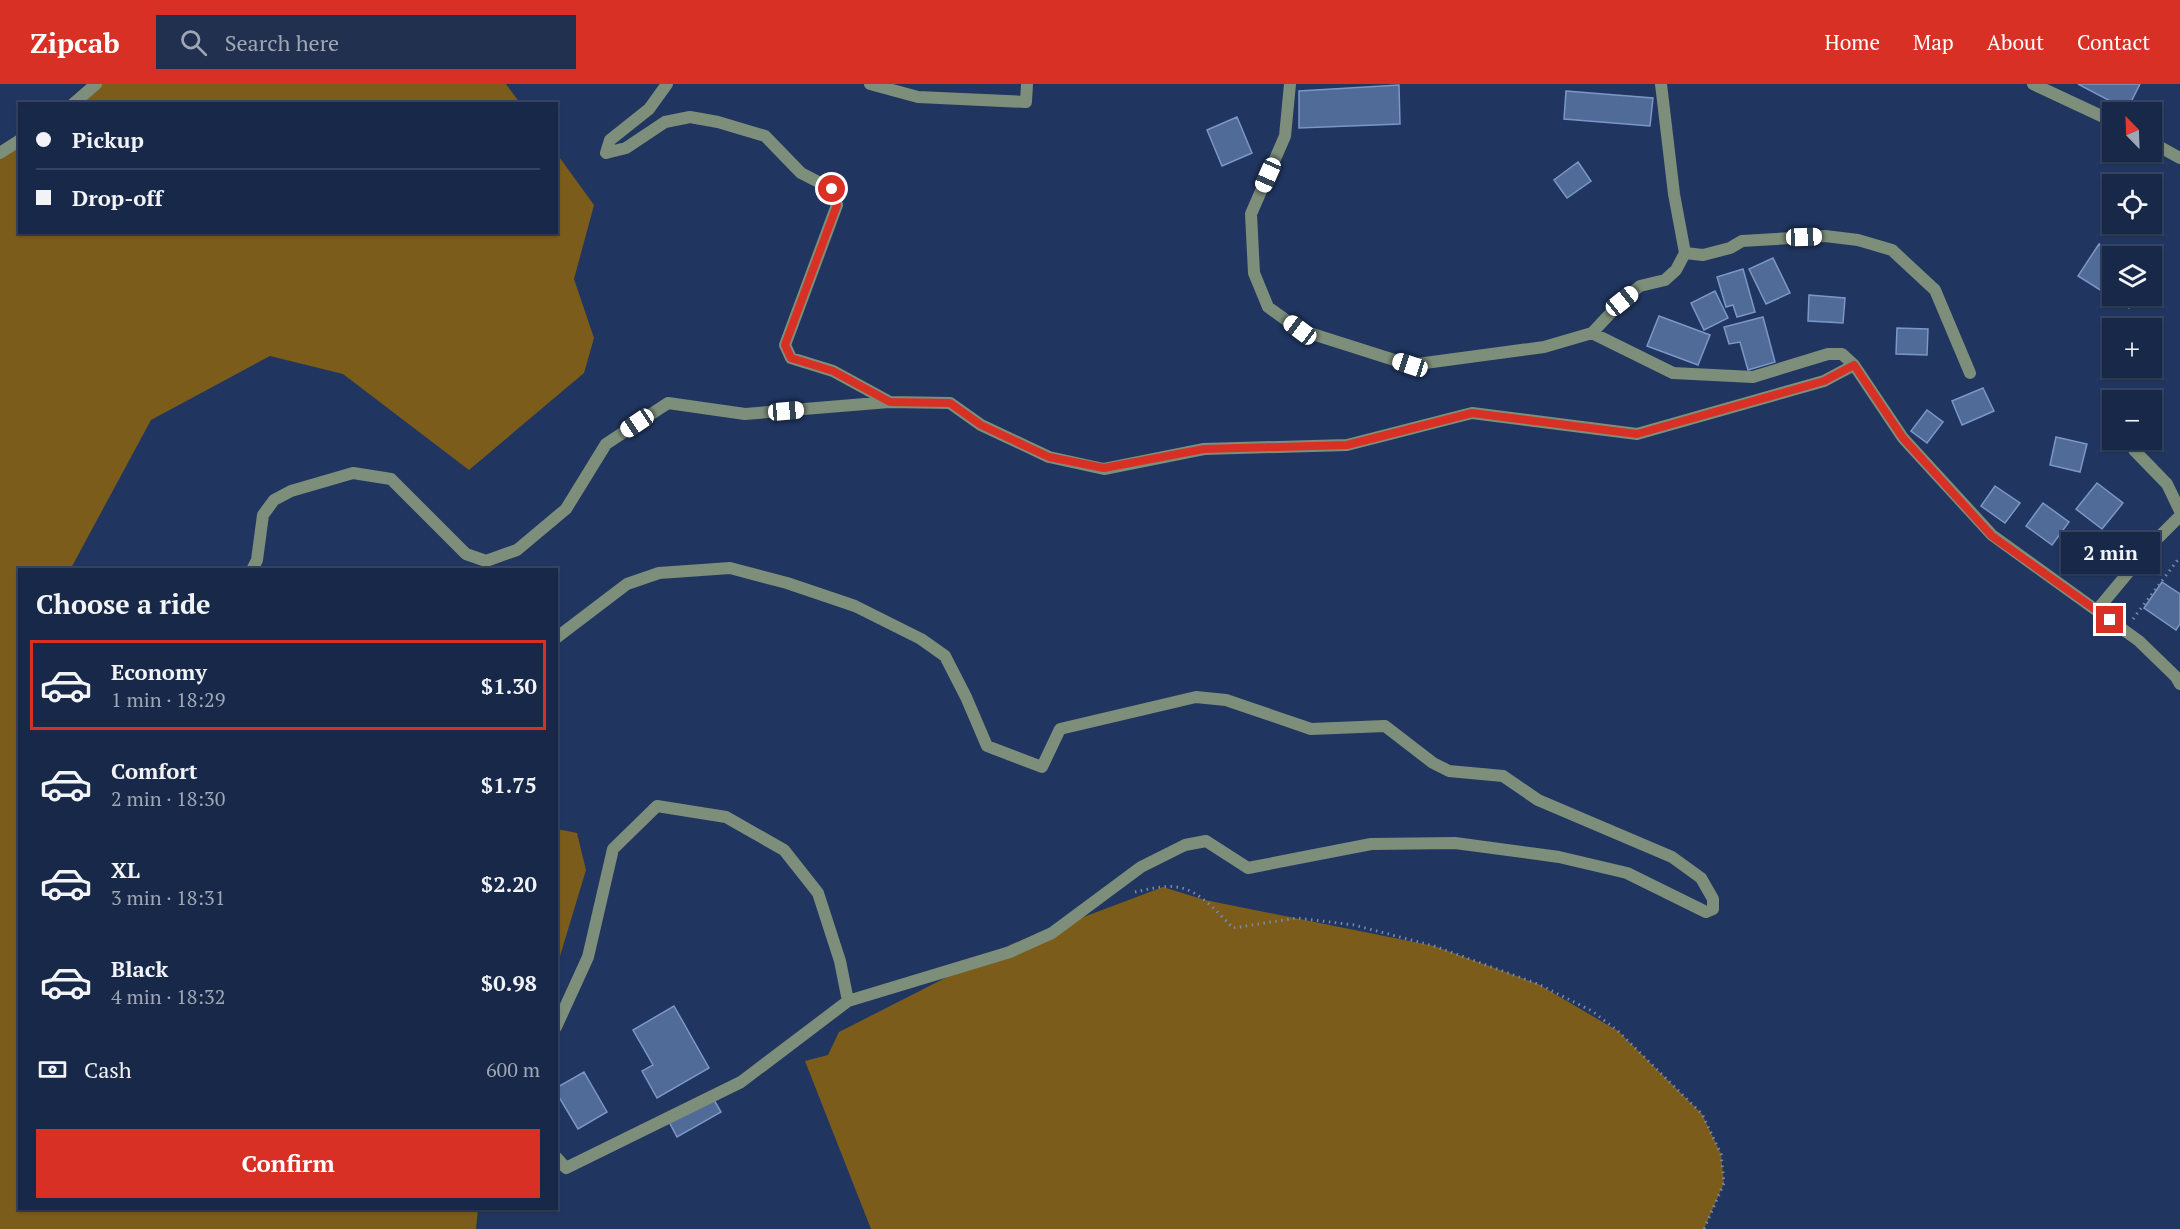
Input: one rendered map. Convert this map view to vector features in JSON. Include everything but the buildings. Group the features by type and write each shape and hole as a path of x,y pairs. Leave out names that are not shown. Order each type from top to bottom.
{"street":[{"path":"75,102 96,84"},
{"path":"668,84 649,109 610,140 606,153 626,148 665,122 690,117 718,122 765,136 801,173 832,189 837,205 785,345 791,358 833,371 890,402"},
{"path":"870,84 918,97 1026,102 1027,84"},
{"path":"1290,84 1285,136 1251,214 1254,273 1268,307 1300,330 1410,365 1544,347 1592,333 1622,301 1640,286 1665,280 1676,270 1685,253 1674,194 1661,84"},
{"path":"2033,84 2102,116"},
{"path":"0,153 18,141"},
{"path":"2162,148 2180,158"},
{"path":"1685,253 1703,255 1730,248 1742,241 1825,236 1858,240 1892,250 1935,290 1970,373"},
{"path":"1592,333 1673,373 1753,377 1828,354 1842,354 1854,365 1903,438 1992,536 2139,641 2176,677 2180,684"},
{"path":"253,568 257,560 263,515 273,500 291,490 353,473 391,479 466,554 486,561 517,550 566,509 606,444 668,403 745,414 890,402 950,403 981,425 1049,457 1104,468 1204,449 1347,445 1472,413 1637,434 1824,381 1854,365"},
{"path":"2134,450 2166,484 2180,511"},
{"path":"2097,610 2152,544 2180,516"},
{"path":"558,636 627,584 658,573 730,568 787,583 855,606 921,639 945,656 987,746 1042,767 1060,729 1196,697 1226,700 1311,729 1385,726 1433,763 1449,771 1503,776 1538,800 1672,857 1701,878 1713,898 1713,909 1706,912 1627,873 1559,857 1455,843 1371,844 1248,868 1206,841 1185,845 1141,867 1052,933 1010,952 848,1002 741,1082 566,1167 558,1159"},
{"path":"558,1023 588,957 613,849 657,806 726,817 784,850 818,893 840,961 848,1002"}],"path":[{"path":"2124,630 2180,557"},
{"path":"1132,892 1163,887 1182,888 1205,900 1233,928 1297,918 1354,925 1412,940 1538,984 1592,1011 1618,1031 1702,1114 1721,1154 1724,1183 1704,1229"}],"shaded area":[{"path":"96,84 506,84 519,102 75,102"},
{"path":"18,141 18,234 558,234 558,155 594,205 574,279 594,338 584,373 469,470 343,374 270,356 151,420 71,568 18,568 18,1210 478,1210 476,1229 0,1229 0,153"},
{"path":"558,829 577,833 586,870 558,963"},
{"path":"1163,887 1205,900 1434,946 1538,984 1618,1031 1702,1114 1721,1154 1724,1183 1704,1229 871,1229 805,1061 828,1055 839,1032 1012,944"}],"route":[{"path":"832,189 837,205 785,345 791,358 833,371 890,402 950,403 981,425 1049,457 1104,468 1204,449 1347,445 1472,413 1637,434 1824,381 1854,365 1903,438 1992,536 2110,620"}]}
